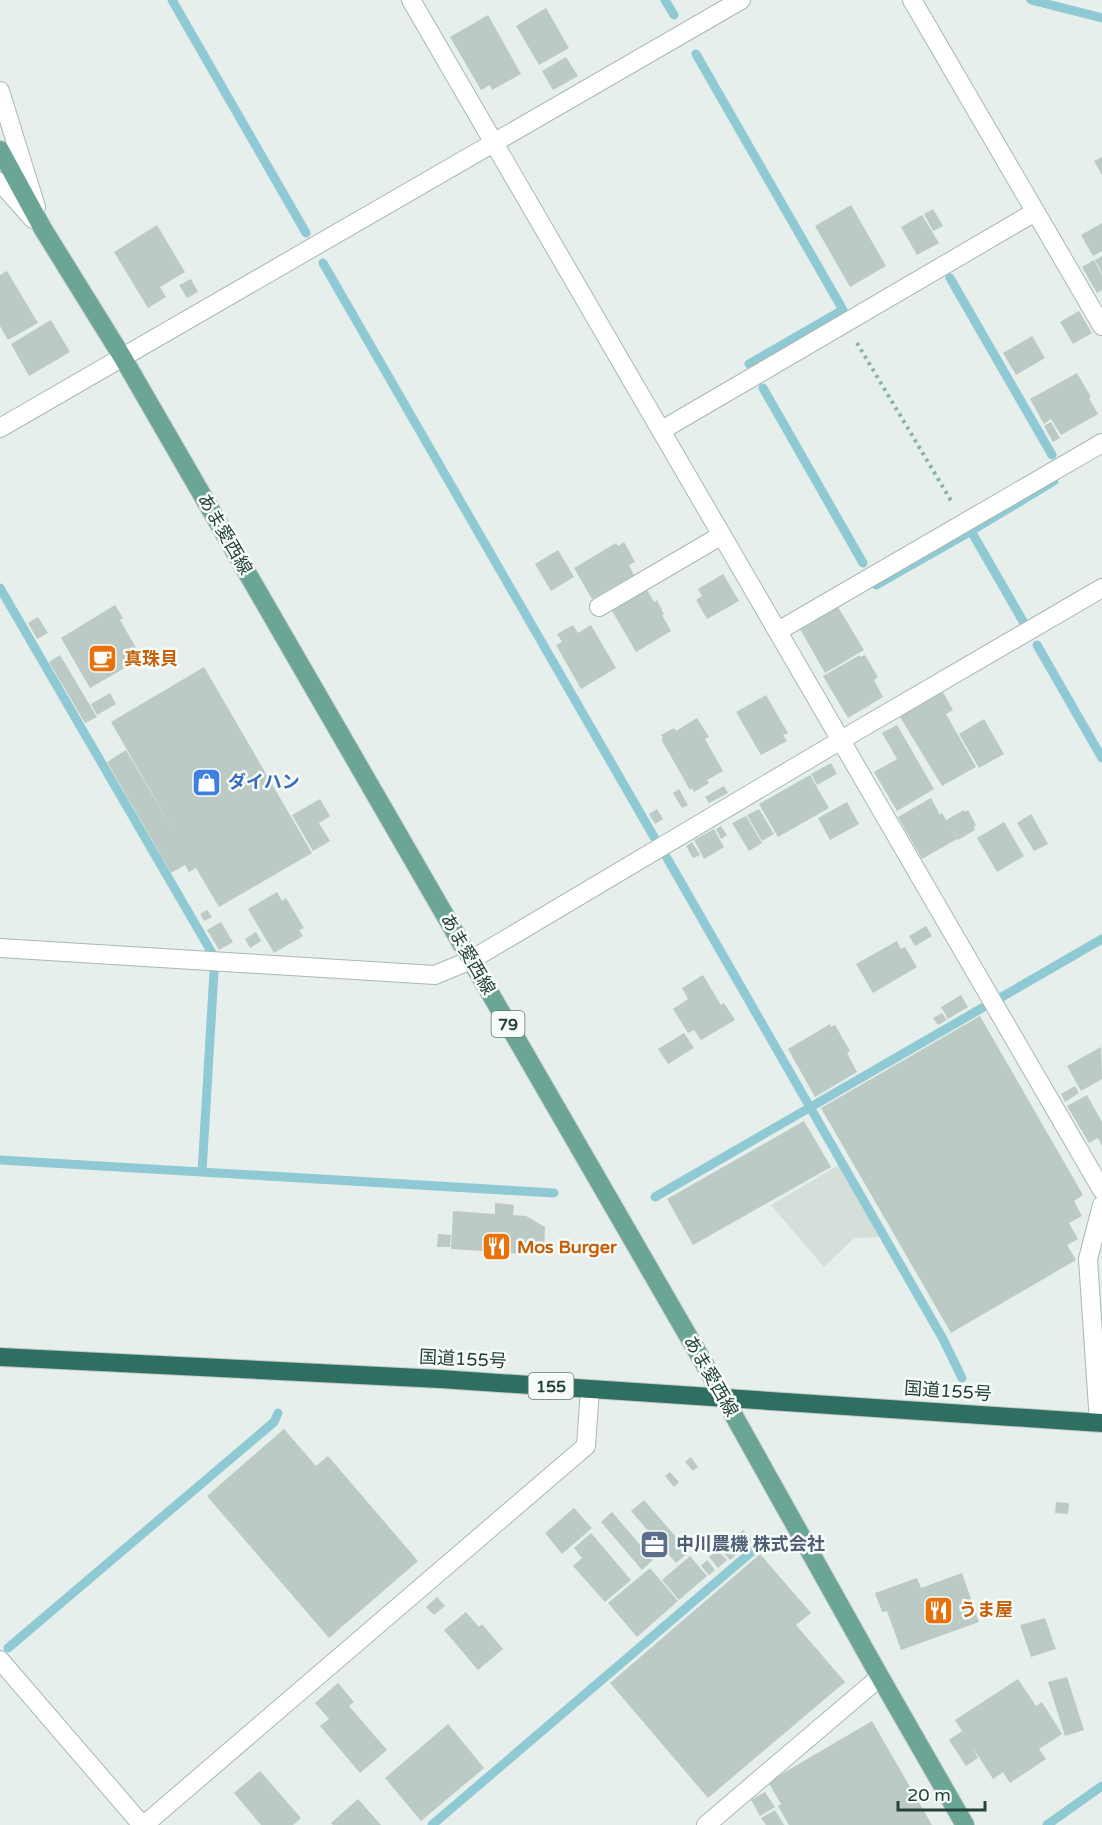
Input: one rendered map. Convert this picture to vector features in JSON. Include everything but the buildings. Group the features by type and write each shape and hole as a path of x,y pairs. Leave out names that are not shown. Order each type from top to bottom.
{"highway":[{"name":"国道155号","path":"0,1357 440,1379 1101,1423"}],"main road":[{"name":"あま愛西線","path":"0,150 43,229 123,358 471,960 965,1825"}],"street":[{"path":"411,0 1102,1191"},
{"path":"0,428 741,0"},
{"path":"912,0 1102,327"},
{"path":"0,91 43,229"},
{"path":"0,183 43,229"},
{"path":"662,430 1035,212"},
{"path":"778,631 1102,443"},
{"path":"599,607 723,535"},
{"path":"0,948 435,975 471,960 1102,588"},
{"path":"1101,1423 1088,1259 1102,1205"},
{"path":"0,1660 143,1825 586,1446 590,1389"},
{"path":"706,1825 880,1677"}],"path":[{"path":"845,323 964,523"}],"shaded area":[{"path":"839,1165 879,1237 854,1238 824,1267 771,1205"}],"waterway":[{"path":"172,0 306,233"},
{"path":"665,0 674,15"},
{"path":"1031,0 1102,18"},
{"path":"696,54 843,310 749,364"},
{"path":"323,263 654,837"},
{"path":"950,278 1052,455"},
{"path":"763,388 863,563"},
{"path":"971,531 1054,481"},
{"path":"876,585 971,531 1024,623"},
{"path":"0,588 212,953"},
{"path":"1037,645 1102,758"},
{"path":"667,858 943,1339 962,1378"},
{"path":"1000,998 1102,939"},
{"path":"202,1172 214,972"},
{"path":"655,1197 982,1008"},
{"path":"0,1160 554,1193"},
{"path":"8,1648 274,1422 278,1413"},
{"path":"432,1825 756,1548"},
{"path":"1047,1825 1102,1786"}],"place":[{"name":"真珠貝","path":"103,659"},
{"name":"ダイハン","path":"207,782"},
{"name":"Mos Burger","path":"496,1247"},
{"name":"中川農機 株式会社","path":"655,1544"},
{"name":"うま屋","path":"938,1610"}]}
